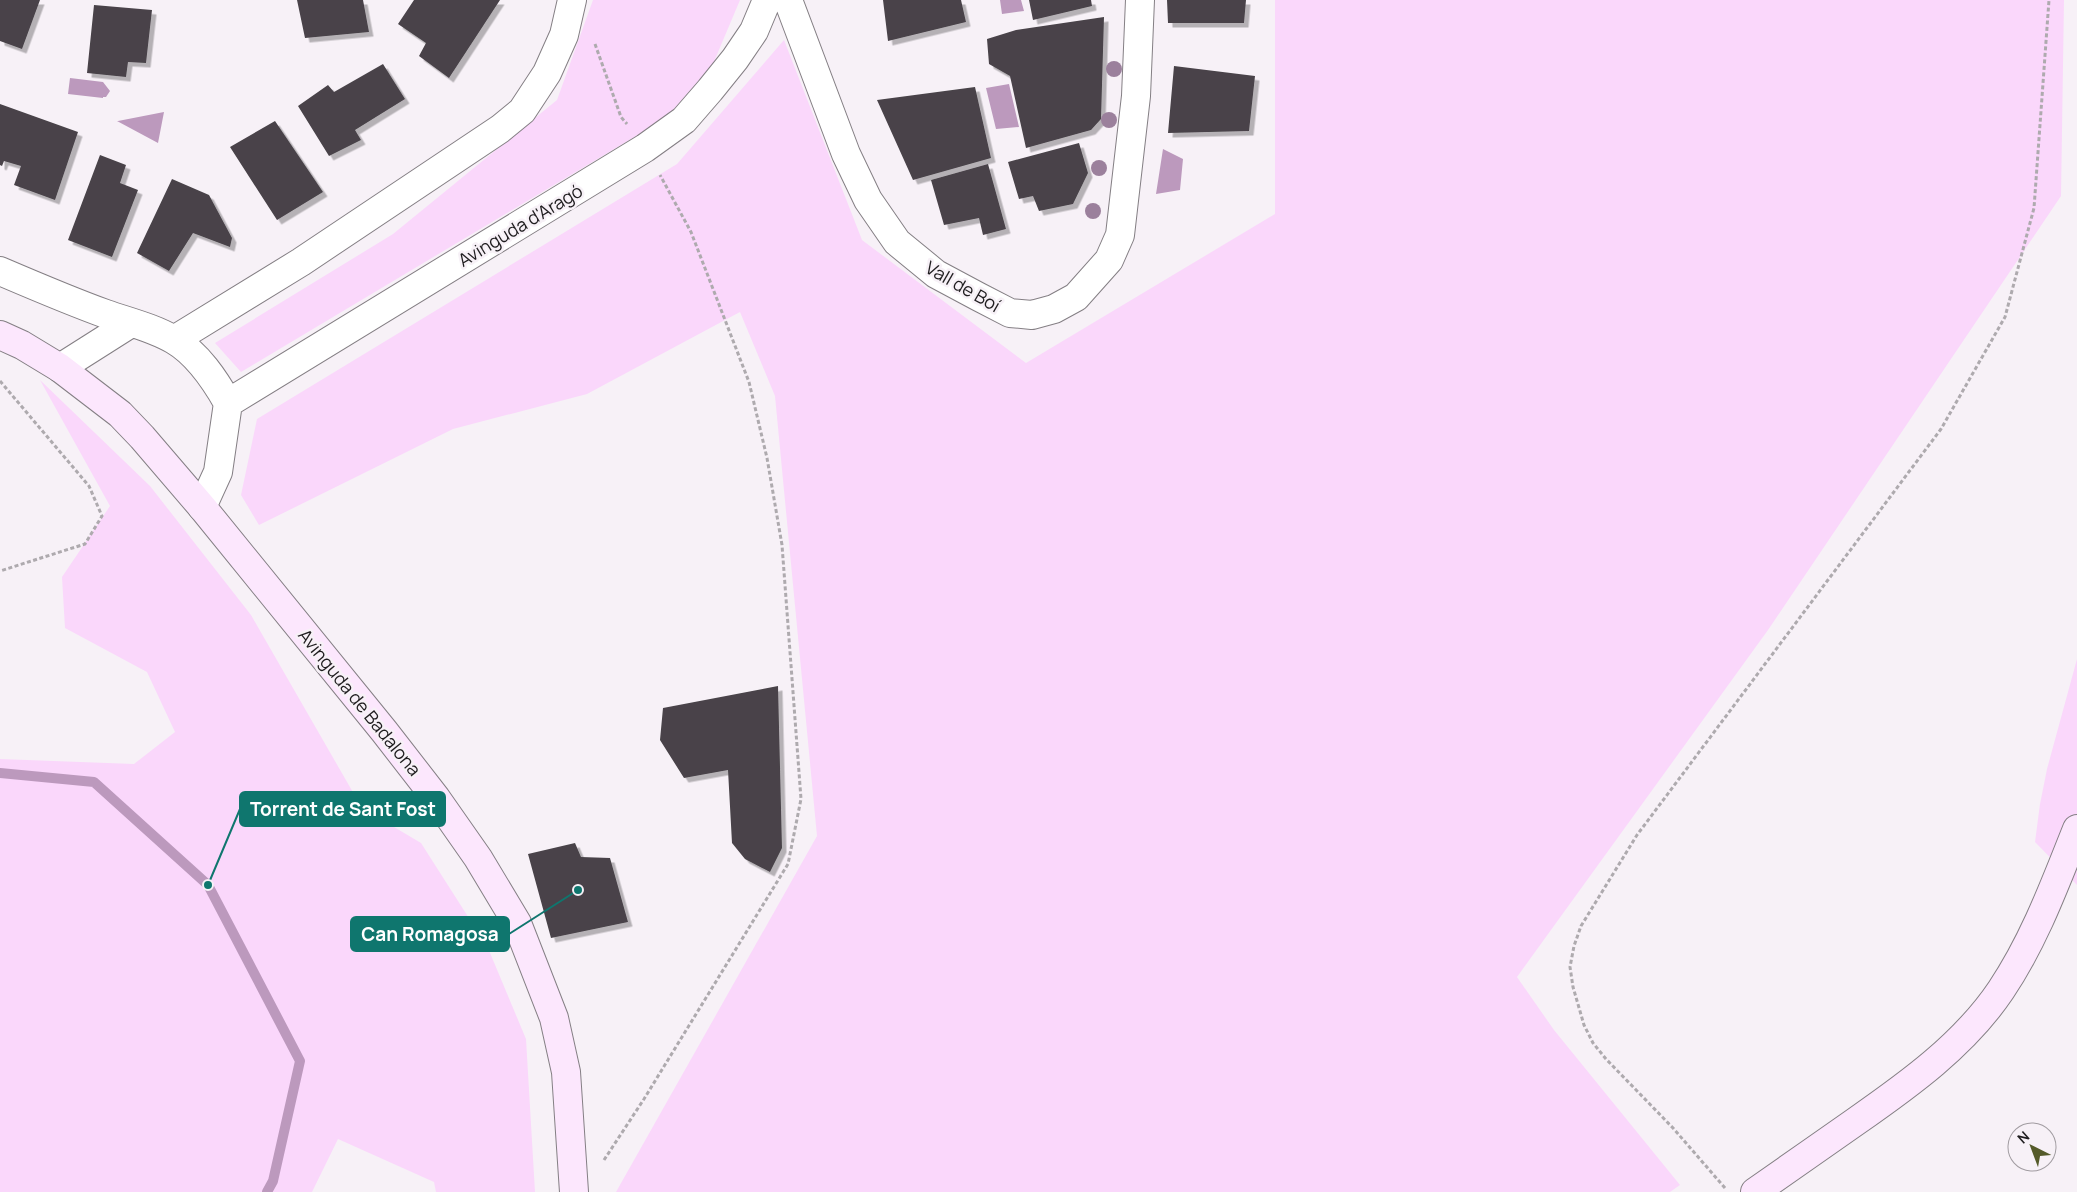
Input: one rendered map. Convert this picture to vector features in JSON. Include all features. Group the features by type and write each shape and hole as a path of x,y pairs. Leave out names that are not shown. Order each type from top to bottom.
{"street":[{"path":"174,340 301,262 500,129 522,110 547,73 564,35 572,0"},
{"name":"Avinguda d'Aragó","path":"228,403 645,148 684,120 735,60 754,31 767,0"},
{"name":"Vall de Boí","path":"788,0 846,154 868,200 897,242 936,274 978,297 1010,312 1032,315 1054,309 1076,297 1108,260 1120,235 1136,96 1140,0"},
{"path":"0,271 58,296 174,340 191,353 206,370 228,403 218,472 202,507"},
{"path":"60,368 131,323"},
{"name":"Avinguda de Badalona","path":"0,335 22,345 60,368 120,414 202,507 436,798 478,858 516,923 554,1018 566,1072 574,1192"},
{"path":"1755,1192 1912,1082 1963,1036 2000,992 2022,957 2058,878 2077,829"}],"path":[{"path":"1728,1192 1678,1133 1606,1059 1593,1043 1584,1025 1573,987 1570,967 1574,946 1581,926 1637,835 1941,429 2005,317 2034,208 2049,0"},
{"path":"594,40 621,118 645,148 691,232 749,382 767,458 782,545 801,799 788,864 644,1099 603,1161"},
{"path":"0,381 89,486 102,516 85,544 0,571"}],"shaded area":[{"path":"593,0 740,0 713,64 666,118 241,372 215,343 393,234 557,100"},
{"path":"1000,0 1021,0 1024,11 1002,14"},
{"path":"1275,0 2064,0 2061,196 1768,630 1517,977 1554,1030 1680,1185 1670,1192 616,1192 817,836 775,396 740,312 587,394 453,429 259,525 241,495 257,419 677,164 784,40 862,240 1026,363 1275,214"},
{"path":"70,78 103,82 110,91 103,98 68,94"},
{"path":"1009,84 1019,127 996,129 986,88"},
{"path":"164,112 158,143 117,121 118,121"},
{"path":"1163,149 1183,159 1180,190 1156,194"},
{"path":"40,380 150,486 251,615 362,808 421,843 488,948 526,1039 535,1192 436,1192 434,1182 338,1139 312,1192 0,1192 0,759 134,764 175,732 147,672 65,628 62,577 110,506"},
{"path":"2077,659 2077,885 2035,842 2047,769"}],"building":[{"path":"0,0 40,0 22,49 0,41"},
{"path":"297,0 363,0 369,32 305,38"},
{"path":"414,0 500,0 449,78 419,56 426,43 398,24"},
{"path":"883,0 961,0 966,22 888,41"},
{"path":"1029,0 1091,0 1092,6 1033,20"},
{"path":"1167,0 1246,0 1244,23 1168,23"},
{"path":"94,5 152,10 146,63 128,62 126,77 87,73"},
{"path":"1104,17 1101,119 1091,130 1026,148 1010,76 989,64 987,39 1016,30"},
{"path":"383,64 405,99 355,130 361,140 329,156 298,106 328,85 334,92"},
{"path":"1174,66 1255,76 1249,131 1168,133"},
{"path":"975,87 991,158 913,180 877,100"},
{"path":"0,104 78,132 55,200 14,185 21,166 4,161 2,166 0,165"},
{"path":"275,121 323,192 277,220 230,147"},
{"path":"1079,143 1088,173 1073,204 1039,211 1033,196 1019,199 1008,162"},
{"path":"100,155 126,165 120,183 138,190 112,257 68,240"},
{"path":"988,164 1006,229 983,235 979,218 944,225 931,180"},
{"path":"172,179 209,195 232,238 230,247 193,233 169,271 137,253"},
{"path":"778,686 782,848 770,872 745,859 732,843 728,770 684,778 660,740 663,708"},
{"path":"575,843 581,857 610,858 628,922 551,938 528,854"}],"waterway":[{"path":"0,773 94,782 208,885 300,1061 273,1181 267,1192"}],"place":[{"name":"Torrent de Sant Fost","path":"208,885"},
{"name":"Can Romagosa","path":"578,890"}]}
